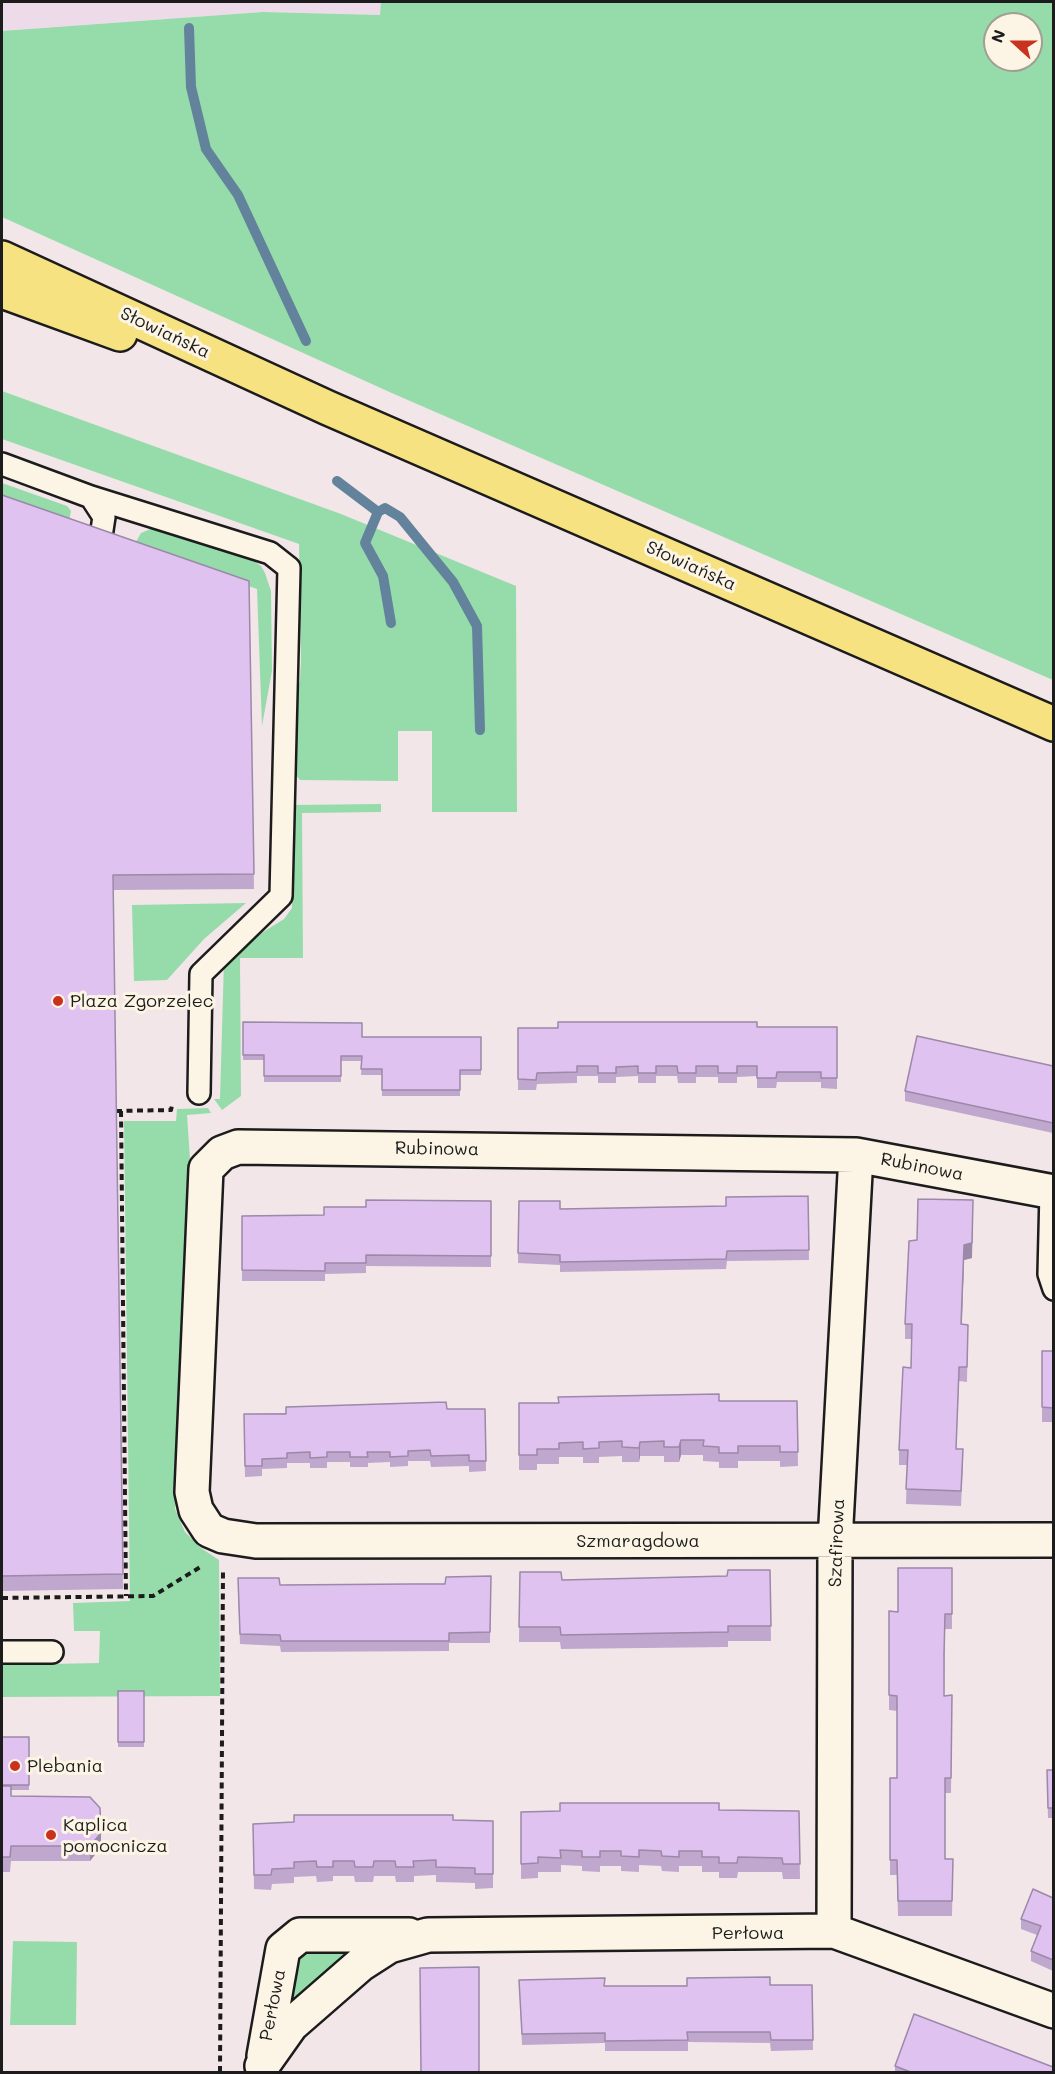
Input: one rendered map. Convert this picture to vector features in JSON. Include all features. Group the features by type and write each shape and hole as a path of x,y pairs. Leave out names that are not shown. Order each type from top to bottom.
{"main road":[{"name":"Słowiańska","path":"2,258 328,408 1053,724"},
{"name":"Słowiańska","path":"2,291 328,408"}],"street":[{"name":"Rubinowa","path":"223,1536 209,1530 196,1510 192,1492 206,1169 222,1153 238,1147 250,1147 856,1155 1052,1192"},
{"name":"Szafirowa","path":"834,1931 835,1542 856,1155"},
{"name":"Szmaragdowa","path":"223,1536 268,1541 1053,1540"},
{"name":"Perłowa","path":"261,2070 284,1950 300,1935 834,1931 1053,2011"},
{"name":"Perłowa","path":"261,2070 291,2025 361,1964 389,1946 429,1935"}],"lane":[{"path":"2,464 91,498 270,553 289,568 281,896 201,974 199,1092"},
{"path":"91,498 104,517 100,543"},
{"path":"1052,1192 1049,1274 1053,1289"},
{"path":"2,1652 52,1652"}],"path":[{"path":"126,1596 119,1112 171,1110"},
{"path":"220,2073 223,1536"},
{"path":"2,1598 153,1596 203,1566"}],"shaded area":[{"path":"2,2 381,2 381,15 263,12 2,31"}],"green space":[{"path":"381,2 1053,2 1053,680 394,394 2,217 2,31 263,12 380,15"},
{"path":"2,391 341,514 516,586 517,812 432,812 432,731 398,731 398,781 300,780 294,773 294,703 300,681 301,660 299,544 2,439"},
{"path":"2,483 67,506 71,511 69,522 2,499"},
{"path":"153,528 242,552 261,566 265,573 271,591 272,671 262,726 257,589 134,545 141,533"},
{"path":"381,804 381,812 302,813 303,958 240,958 241,1096 222,1110 214,1099 220,1099 224,961 228,954 284,919 292,908 291,805"},
{"path":"246,903 204,939 167,980 134,981 132,905"},
{"path":"208,1108 211,1113 187,1115 190,1159 175,1509 185,1532 201,1548 219,1560 220,1696 2,1697 2,1665 99,1663 100,1631 74,1631 73,1603 130,1601 124,1121 176,1121 177,1109"},
{"path":"309,1939 364,1945 281,2010"},
{"path":"13,1941 77,1942 76,2025 10,2025"}],"building":[{"name":"Plaza Zgorzelec","path":"2,495 249,581 254,874 113,875 123,1574 2,1576"},
{"path":"243,1022 362,1023 362,1037 481,1037 481,1070 460,1070 460,1090 382,1090 382,1069 361,1069 362,1056 341,1056 341,1076 264,1076 264,1055 243,1055"},
{"path":"558,1022 757,1022 757,1027 837,1027 837,1078 821,1078 821,1072 777,1072 776,1078 757,1078 757,1066 737,1066 737,1073 718,1073 718,1066 696,1066 696,1073 678,1073 677,1066 656,1066 656,1073 638,1073 638,1066 616,1067 616,1073 598,1073 598,1066 577,1066 577,1072 537,1073 536,1080 518,1079 518,1028 558,1028"},
{"path":"917,1036 1053,1066 1053,1123 905,1091"},
{"path":"808,1196 809,1250 727,1251 726,1259 560,1262 560,1255 518,1253 519,1201 560,1201 560,1209 726,1206 726,1197"},
{"path":"918,1199 973,1200 972,1243 964,1245 961,1324 968,1325 967,1367 959,1367 956,1449 963,1449 961,1491 906,1489 908,1450 899,1450 903,1367 911,1368 912,1324 905,1324 909,1241 917,1240"},
{"path":"366,1200 491,1201 491,1256 366,1255 366,1263 325,1263 325,1271 242,1270 242,1216 324,1215 324,1207 366,1207"},
{"path":"1042,1351 1053,1351 1053,1408 1042,1407"},
{"path":"719,1394 719,1401 797,1401 798,1452 780,1452 780,1446 738,1446 738,1453 719,1453 719,1447 703,1446 704,1440 681,1440 679,1447 664,1447 664,1441 640,1442 639,1448 622,1447 622,1441 599,1442 599,1448 583,1449 583,1442 559,1443 559,1449 537,1449 537,1455 519,1455 519,1403 559,1403 558,1397"},
{"path":"446,1402 447,1409 485,1409 486,1461 469,1461 469,1455 431,1456 430,1450 408,1451 408,1456 390,1457 390,1452 367,1452 368,1457 350,1457 350,1452 327,1452 327,1457 310,1458 310,1452 287,1453 287,1458 262,1459 262,1466 245,1466 244,1414 286,1414 286,1407"},
{"path":"898,1568 952,1568 952,1614 945,1614 944,1696 952,1695 951,1778 945,1778 945,1859 953,1859 952,1901 898,1901 897,1860 890,1860 890,1778 897,1778 897,1696 889,1695 889,1611 898,1612"},
{"path":"728,1570 770,1570 771,1626 728,1626 728,1632 561,1635 560,1627 519,1627 520,1572 561,1572 562,1580 727,1576"},
{"path":"491,1576 490,1632 449,1633 449,1641 281,1641 280,1635 240,1634 238,1578 279,1578 280,1585 445,1584 446,1577"},
{"path":"118,1691 144,1691 144,1742 118,1742"},
{"name":"Plebania","path":"2,1737 29,1737 29,1785 2,1785"},
{"path":"1047,1770 1053,1770 1053,1808 1048,1808"},
{"name":"Kaplica pomocnicza","path":"2,1786 11,1786 11,1796 90,1797 100,1808 101,1833 90,1846 11,1846 10,1857 2,1857"},
{"path":"560,1803 719,1803 719,1810 799,1811 800,1864 783,1864 782,1858 738,1857 737,1863 719,1863 719,1857 702,1857 702,1851 679,1851 679,1857 662,1856 661,1851 639,1850 639,1857 621,1856 621,1851 600,1851 600,1857 582,1857 582,1851 560,1850 561,1858 538,1857 538,1863 521,1864 521,1812 560,1811"},
{"path":"294,1815 453,1815 453,1820 493,1821 493,1874 475,1874 475,1868 436,1867 436,1860 413,1861 414,1867 396,1867 395,1861 374,1861 373,1867 355,1867 354,1861 333,1861 333,1867 317,1867 316,1861 294,1862 294,1868 272,1869 271,1875 254,1875 253,1824 294,1822"},
{"path":"1033,1889 1053,1898 1053,1960 1031,1951 1041,1926 1021,1919"},
{"path":"479,1967 479,2073 421,2073 420,1968"},
{"path":"770,1977 770,1985 812,1985 813,2040 771,2040 770,2032 687,2032 688,2040 605,2041 605,2033 522,2034 519,1980 605,1978 604,1986 687,1986 687,1978"},
{"path":"914,2014 1053,2067 1053,2073 913,2073 895,2066"}],"waterway":[{"path":"189,28 191,87 206,149 238,195 306,341"},
{"path":"337,481 378,512 385,508 400,517 453,582 477,626 480,730"},
{"path":"378,512 365,543 383,576 391,623"}],"place":[{"name":"Plaza Zgorzelec","path":"58,1001"},
{"name":"Plebania","path":"15,1766"},
{"name":"Kaplica pomocnicza","path":"51,1835"}]}
